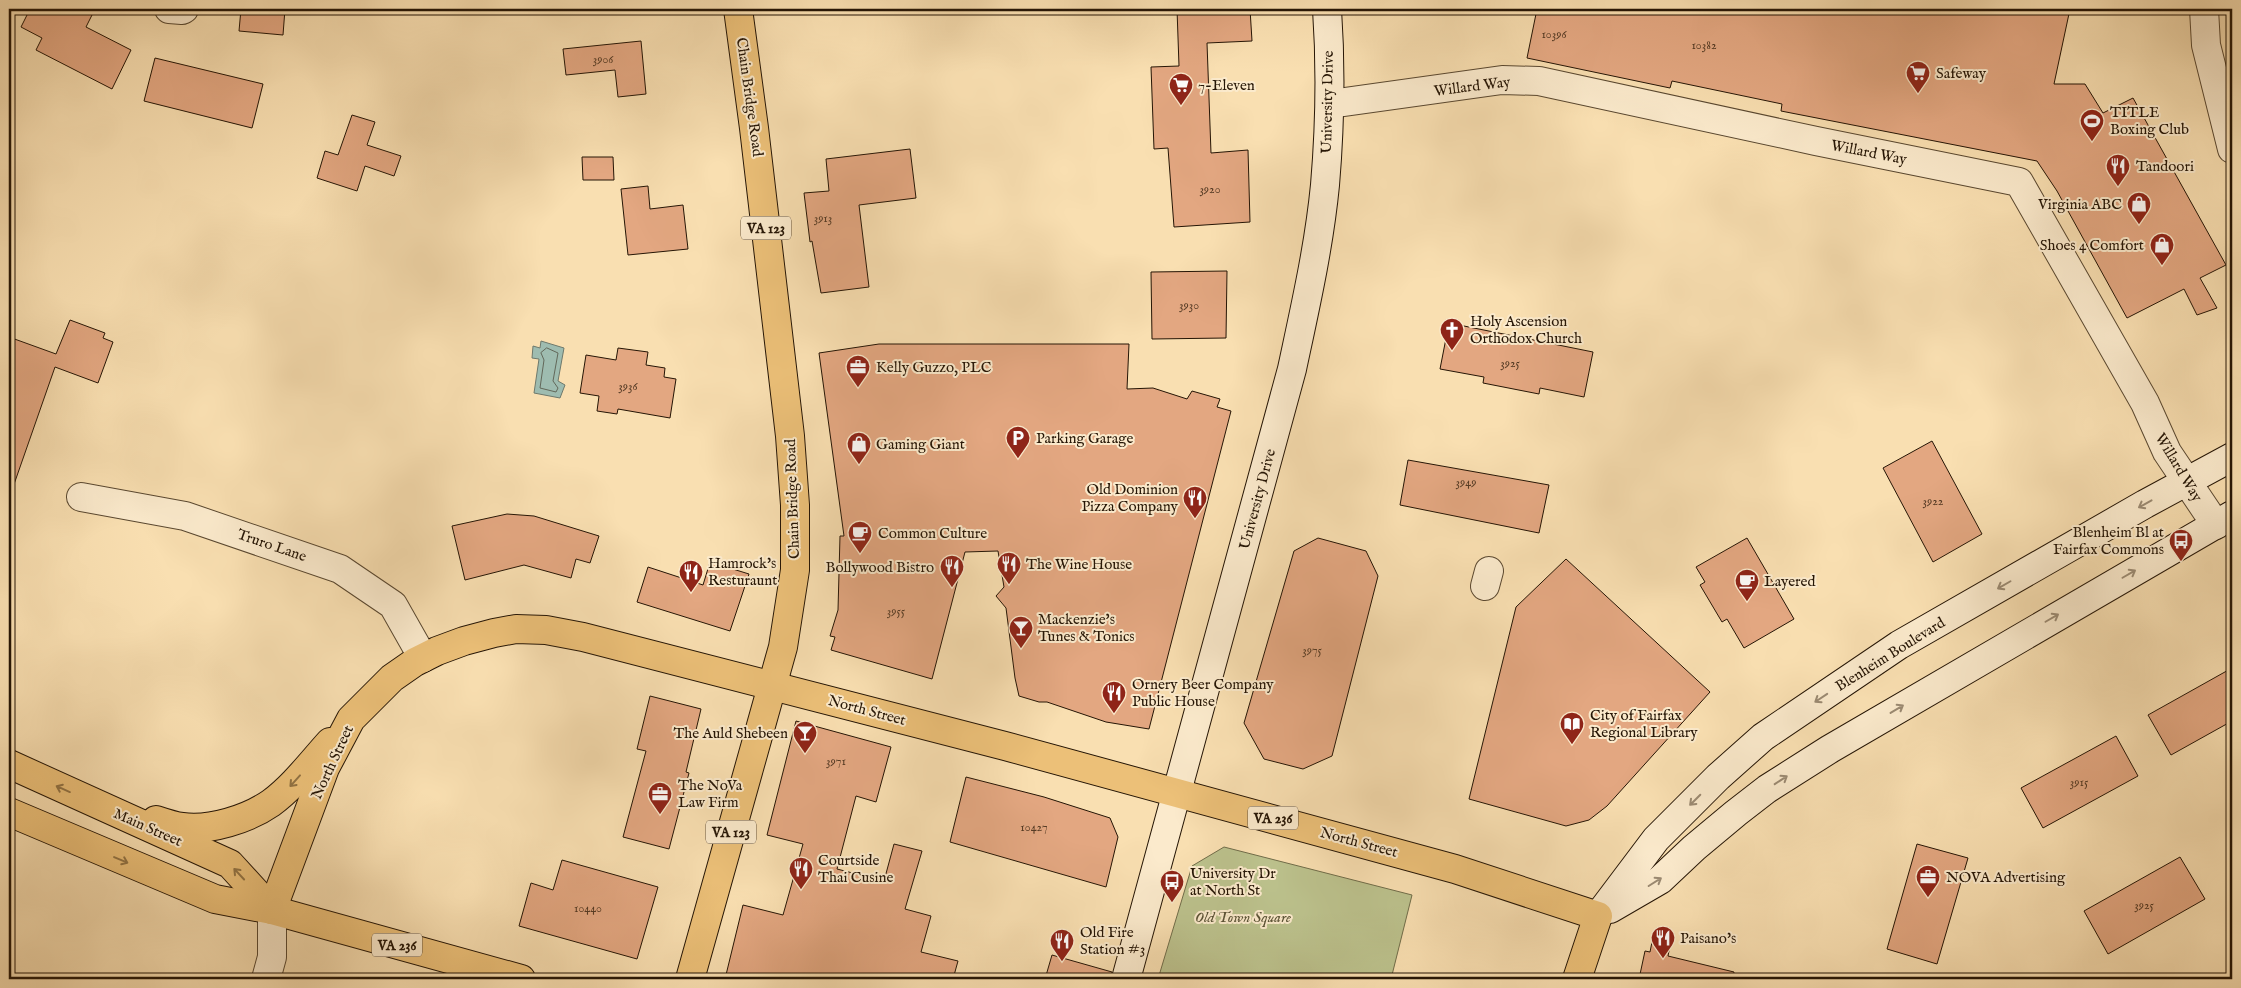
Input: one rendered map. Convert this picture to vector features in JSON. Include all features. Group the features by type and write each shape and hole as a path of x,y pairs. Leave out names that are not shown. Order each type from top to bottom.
{"main road":[{"name":"Chain Bridge Road","path":"690,979 771,684 783,647 795,570 795,505 790,436 738,9"},
{"name":"North Street","path":"272,910 326,768 351,719 392,678 423,658 464,641 516,629 546,630 583,637 1006,746 1455,869 1598,916"},
{"path":"108,809 183,827 206,826 249,814 270,804 290,787 351,719"},
{"name":"Main Street","path":"9,764 230,864 272,910"},
{"name":"VA 236","path":"9,812 215,900 272,910 521,979"},
{"name":"Blenheim Boulevard","path":"1577,979 1598,916"}],"street":[{"path":"169,9 184,9"},
{"name":"University Drive","path":"1126,979 1292,369 1312,270 1323,195 1330,104 1327,9"},
{"path":"2204,9 2206,45 2232,149"},
{"name":"Willard Way","path":"1330,104 1502,80 1539,81 1816,142 2020,182 2144,403 2166,452 2188,482 2224,520"},
{"name":"Blenheim Boulevard","path":"1598,916 1656,839 1718,777 1763,737 1899,645 2232,457"},
{"name":"Truro Lane","path":"81,497 185,516 340,568 393,605 423,658"},
{"path":"1598,916 1660,880 1694,848 1767,789 1830,749 2224,520"},
{"path":"266,979 272,957 272,910"}],"green space":[{"name":"Old Town Square","path":"1224,847 1412,895 1391,979 1158,979 1192,866"}],"water":[{"path":"541,341 564,348 558,381 565,385 560,398 534,393 539,359 532,358 533,346 540,348"}],"building":[{"path":"30,9 95,9 86,27 131,50 112,89 36,50 42,38 21,27"},
{"path":"241,9 285,9 283,35 239,31"},
{"path":"1177,9 1250,9 1252,41 1207,43 1211,153 1248,150 1250,222 1174,227 1168,148 1154,149 1151,67 1179,66"},
{"path":"1537,9 2070,9 2054,84 2085,84 2103,113 2133,98 2226,265 2200,278 2217,308 2197,315 2184,289 2127,318 2057,191 2037,161 1781,111 1782,104 1672,81 1670,88 1527,58"},
{"path":"641,41 646,94 618,97 615,70 566,75 563,49"},
{"path":"155,58 263,84 252,128 144,101"},
{"path":"352,115 375,122 367,145 401,156 394,176 365,166 357,191 317,178 325,151 338,155"},
{"path":"910,149 916,198 859,205 869,287 821,293 812,241 810,242 804,193 829,191 826,159"},
{"path":"582,157 613,157 614,180 583,180"},
{"path":"648,186 650,209 683,205 688,249 628,255 621,189"},
{"path":"1227,271 1226,338 1152,339 1151,272"},
{"path":"70,320 105,333 103,338 113,342 98,383 55,367 12,490 9,489 9,337 56,354"},
{"path":"1449,323 1593,352 1584,397 1540,388 1539,394 1483,383 1484,377 1440,369"},
{"path":"879,344 1129,344 1127,389 1153,388 1187,399 1192,391 1220,399 1217,407 1231,411 1149,729 1106,722 1047,702 1039,702 1019,696 1006,608 996,596 1004,587 998,551 965,552 932,679 831,650 835,637 830,636 838,610 840,536 844,536 819,353"},
{"path":"618,348 648,352 646,365 665,368 664,377 676,379 670,418 618,409 617,414 597,411 599,396 580,393 586,355 616,360"},
{"path":"1932,441 1982,534 1933,562 1883,468"},
{"path":"1408,460 1549,485 1539,533 1400,505"},
{"path":"507,514 534,516 599,536 590,563 576,559 571,578 524,565 465,580 452,526"},
{"path":"1318,538 1366,551 1378,576 1332,756 1303,769 1264,759 1244,723 1294,551"},
{"name":"Layered","path":"1747,538 1794,619 1744,648 1727,619 1722,622 1700,585 1705,582 1696,567"},
{"name":"City of Fairfax Regional Library","path":"1566,559 1710,692 1607,806 1589,820 1566,826 1469,799 1516,607"},
{"name":"Hamrock's Resturaunt","path":"710,562 749,574 730,631 637,602 648,567 703,585"},
{"path":"2232,668 2232,721 2171,755 2148,715"},
{"path":"650,696 701,709 686,772 689,773 669,849 623,837 646,751 637,749"},
{"path":"796,721 891,747 876,802 856,796 837,869 884,881 894,844 922,851 905,909 931,916 921,952 958,961 953,979 725,979 743,905 783,915 803,844 767,835"},
{"path":"2116,736 2138,776 2043,828 2021,788"},
{"path":"966,777 1044,797 1110,818 1118,837 1106,887 950,842"},
{"path":"1917,844 1968,858 1937,964 1887,949"},
{"path":"2180,857 2205,899 2108,954 2084,911"},
{"path":"562,860 658,887 637,959 519,926 531,883 553,890"},
{"name":"Paisano's","path":"1652,942 1670,946 1668,956 1734,972 1733,979 1639,979 1645,951 1650,952"},
{"name":"Old Fire Station #3","path":"1052,955 1112,972 1111,979 1045,979"}],"place":[{"name":"Safeway","path":"1918,94"},
{"name":"7-Eleven","path":"1181,106"},
{"name":"TITLE Boxing Club","path":"2092,142"},
{"name":"Tandoori","path":"2118,187"},
{"name":"Virginia ABC","path":"2139,225"},
{"name":"Shoes 4 Comfort","path":"2162,266"},
{"name":"Holy Ascension Orthodox Church","path":"1452,351"},
{"name":"Kelly Guzzo, PLC","path":"858,388"},
{"name":"Parking Garage","path":"1018,459"},
{"name":"Gaming Giant","path":"859,465"},
{"name":"Old Dominion Pizza Company","path":"1195,519"},
{"name":"Common Culture","path":"860,554"},
{"name":"Blenheim Bl at Fairfax Commons","path":"2181,562"},
{"name":"The Wine House","path":"1009,585"},
{"name":"Bollywood Bistro","path":"952,588"},
{"name":"Hamrock's Resturaunt","path":"691,593"},
{"name":"Layered","path":"1747,602"},
{"name":"Mackenzie's Tunes & Tonics","path":"1021,649"},
{"name":"Ornery Beer Company Public House","path":"1114,714"},
{"name":"City of Fairfax Regional Library","path":"1572,745"},
{"name":"The Auld Shebeen","path":"805,754"},
{"name":"The NoVa Law Firm","path":"660,815"},
{"name":"Courtside Thai Cusine","path":"801,890"},
{"name":"NOVA Advertising","path":"1928,898"},
{"name":"University Dr at North St","path":"1172,903"},
{"name":"Paisano's","path":"1663,959"},
{"name":"Old Fire Station #3","path":"1062,962"}]}
